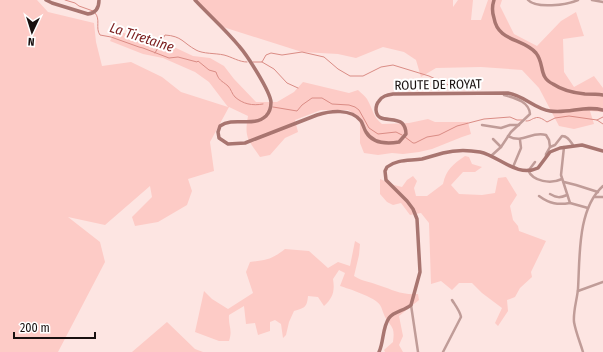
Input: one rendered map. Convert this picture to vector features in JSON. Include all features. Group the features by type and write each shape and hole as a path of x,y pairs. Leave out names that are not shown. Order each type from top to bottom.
{"main road":[{"path":"46,0 78,12 91,14 98,8 99,0"},
{"name":"ROUTE DE ROYAT","path":"195,0 246,54 271,102 270,112 258,121 223,124 218,129 219,138 228,144 240,144 326,112 345,112 357,117 369,137 375,141 393,144 403,139 406,134 403,124 399,121 386,119 379,116 376,109 378,102 384,97 393,94 503,93 518,95 548,111 592,108 603,110"},
{"path":"494,0 492,7 495,26 502,34 530,48 536,53 541,63 543,75 546,80 568,91 603,95"},
{"path":"379,352 386,324 389,319 393,314 408,308 411,305 420,272 417,219 413,209 407,201 386,180 385,171 387,167 398,161 423,158 445,152 457,151 481,152 513,168 529,170 538,168 552,150 573,145 586,146 603,151"}],"street":[{"path":"528,0 534,4 542,6 562,4 578,0"},
{"path":"592,0 603,2"},
{"path":"491,156 501,147 511,132 529,116 530,112 530,109 518,99 504,95 503,93"},
{"path":"482,125 501,128 510,125 520,125"},
{"path":"508,136 520,140 530,136 543,134 547,137 550,147"},
{"path":"546,157 550,147 555,145 562,136 568,139 573,145"},
{"path":"493,139 501,147"},
{"path":"513,168 521,148 520,140"},
{"path":"564,147 560,172 570,203"},
{"path":"535,162 529,170 530,174 544,181 555,182 562,179"},
{"path":"564,182 598,192"},
{"path":"583,352 574,320 578,291 582,232 588,208 603,186"},
{"path":"550,194 558,198 562,198 567,195"},
{"path":"539,196 554,204 570,203 588,208"},
{"path":"595,197 603,197"},
{"path":"578,291 603,282"},
{"path":"443,352 461,317 461,314 454,306 452,300"},
{"path":"411,305 418,352"}],"shaded area":[{"path":"0,0 37,0 48,12 94,23 96,42 102,66 131,62 162,77 181,92 228,107 209,82 195,72 163,58 143,54 110,41 114,33 124,33 160,46 176,48 193,56 210,58 224,66 256,102 277,102 294,92 303,82 349,93 358,90 367,99 375,116 382,124 409,123 428,119 435,122 468,122 471,134 432,149 419,152 378,155 364,153 360,143 360,117 348,110 321,110 295,120 298,132 285,138 270,155 260,157 248,138 246,129 248,116 229,107 210,142 214,171 188,179 192,191 187,205 158,222 135,226 132,217 152,197 150,186 105,225 68,217 100,242 105,262 58,352 0,352"},
{"path":"196,0 453,0 453,7 458,0 473,0 471,20 481,20 488,0 502,0 500,6 514,34 537,46 561,21 576,12 584,36 563,39 564,72 574,87 594,76 603,88 603,112 590,111 594,124 574,129 559,126 539,88 522,70 481,67 436,68 421,77 416,60 404,52 383,47 356,58 338,54 302,52 223,27"},
{"path":"465,156 469,157 472,164 482,167 475,172 463,172 451,185 459,194 482,195 495,193 498,178 506,177 517,195 510,206 513,220 518,226 519,231 546,241 531,272 532,277 520,288 515,297 507,300 508,311 498,326 495,323 502,308 482,293 472,283 459,283 452,290 441,281 431,284 429,223 421,213 410,215 401,203 393,205 387,202 380,194 380,179 402,187 407,180 413,176 417,181 414,188 416,196 427,196 443,184 446,175 451,168"},
{"path":"355,241 360,244 354,276 397,292 418,294 419,300 399,316 403,336 399,345 403,352 385,352 384,350 393,342 394,333 381,306 368,296 340,286 345,273 339,270 333,279 334,287 329,300 324,306 318,297 308,296 306,305 294,311 289,322 286,335 283,338 281,324 275,320 270,322 270,331 258,335 255,323 246,324 244,306 229,315 231,333 229,341 219,341 195,332 204,291 212,299 228,309 253,293 246,272 250,262 268,259 285,249 309,251 328,268 338,262 350,266"},
{"path":"167,322 195,349 203,352 132,352"}],"waterway":[{"name":"La Tiretaine","path":"65,0 93,11"},
{"name":"La Tiretaine","path":"95,13 98,18 98,29 100,35 111,37 169,58 178,57 198,61 209,70 216,72 219,79 228,86 234,96 241,101 255,105 263,104"},
{"path":"155,53 165,35 179,38 199,51 224,55 247,62"},
{"path":"253,62 262,62 266,55 271,53 282,55 302,52 324,57 338,69 350,76 363,76 381,67 393,65 429,76 457,89"},
{"path":"262,62 274,69 287,83 298,88"},
{"name":"La Tiretaine","path":"273,107 297,111 302,105 312,98 322,98 332,104 349,105 355,107 359,110 369,128 378,134 396,132 402,135"},
{"name":"La Tiretaine","path":"526,121 534,118 541,118 547,122 555,118 569,116 597,120 603,124"},
{"name":"La Tiretaine","path":"405,137 415,143 427,137 439,135 457,126 484,119 510,117 517,120 522,120"},
{"name":"La Tiretaine","path":"597,120 603,117"}]}
